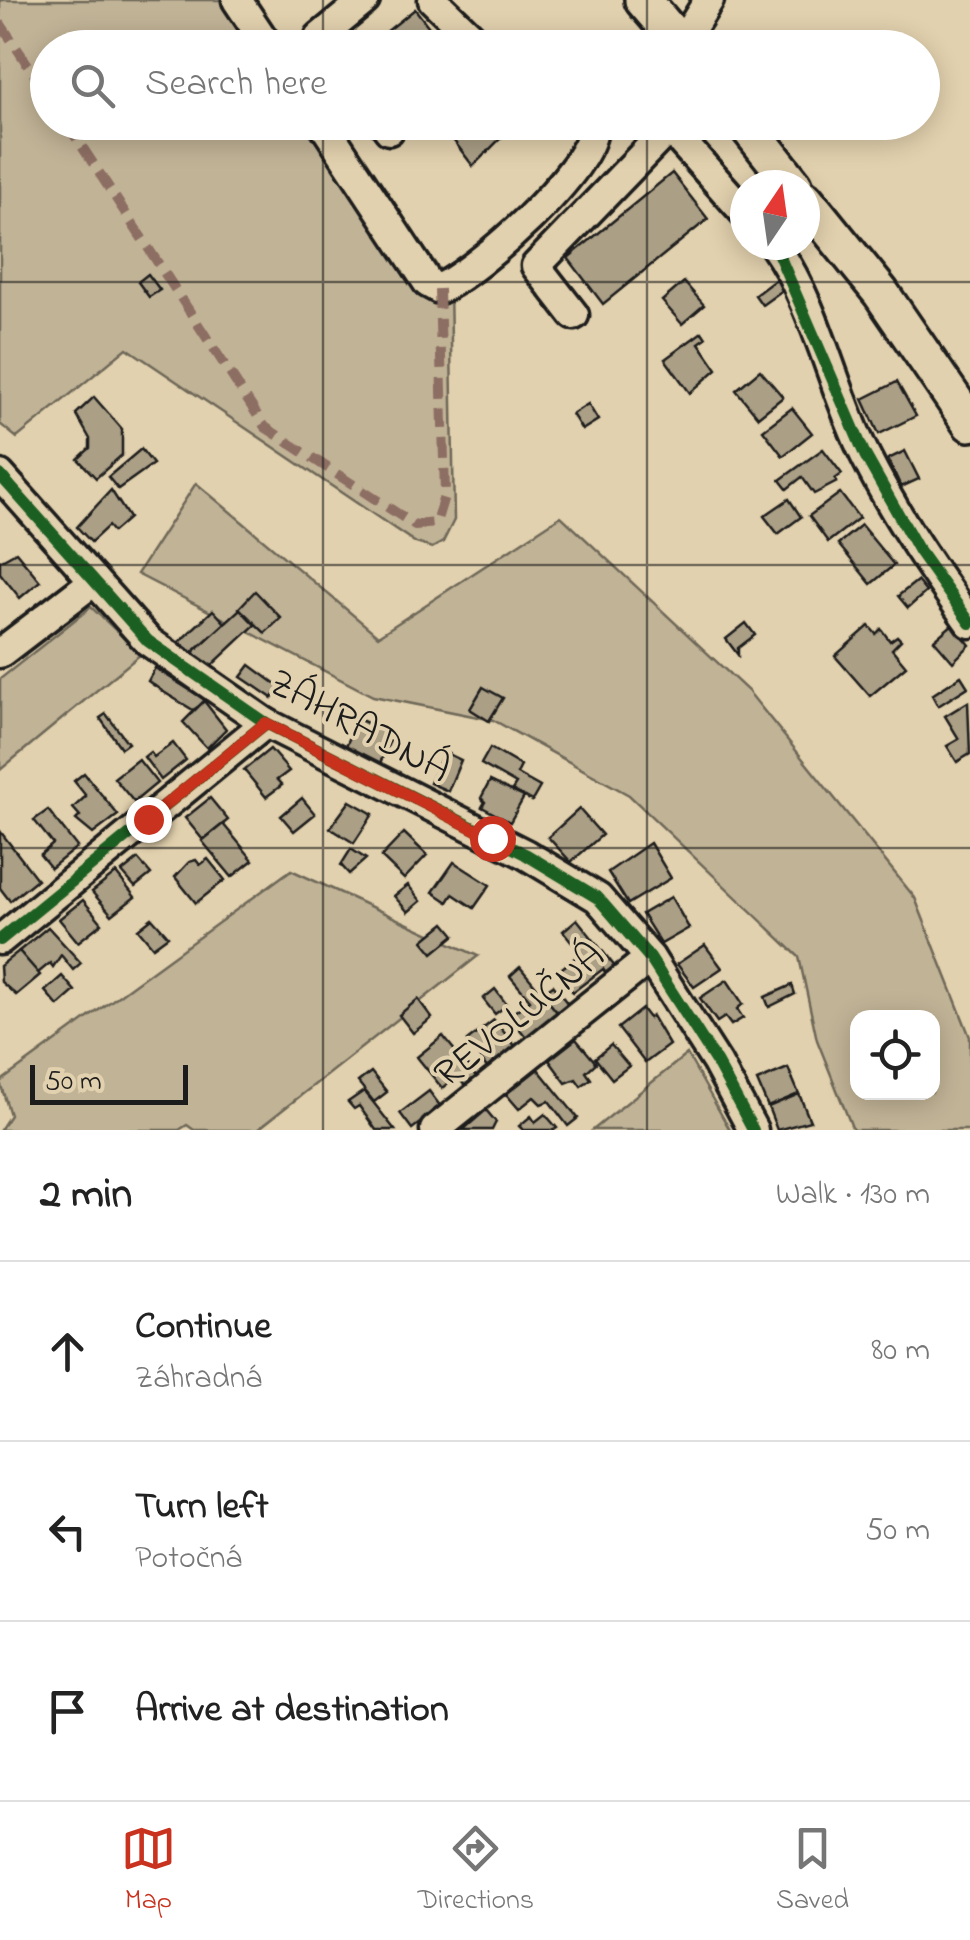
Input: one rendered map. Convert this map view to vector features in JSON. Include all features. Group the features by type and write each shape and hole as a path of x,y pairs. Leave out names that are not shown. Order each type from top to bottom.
{"main road":[{"path":"643,0 667,30"},
{"path":"757,140 780,170"},
{"path":"820,222 881,293 970,423"}],"street":[{"path":"237,0 256,30"},
{"path":"327,30 364,0"},
{"path":"433,0 464,30"},
{"path":"691,30 707,1"},
{"path":"334,140 428,283 439,289 468,272 535,210 590,149 590,140"},
{"path":"574,315 536,266 653,140"},
{"path":"680,140 730,196"},
{"path":"782,260 865,455 919,551 970,623"},
{"name":"ZÁHRADNÁ","path":"0,474 148,641 266,723 525,854 598,898 650,958 717,1063 752,1130"},
{"path":"0,653 94,580"},
{"path":"0,940 266,723"},
{"name":"REVOLUČNÁ","path":"436,1130 650,958"}],"shaded area":[{"path":"0,0 248,0 269,30 30,30 30,140 347,140 450,284 454,520 443,542 432,548 416,543 127,348 17,438 0,424"},
{"path":"196,483 378,636 561,516 748,691 915,898 970,1037 970,1130 853,1130 817,1040 799,957 629,795 493,720 373,696 137,574"},
{"path":"91,607 141,654 0,770 0,679"},
{"path":"291,870 478,956 257,1130 194,1130 187,1125 179,1130 0,1130 10,1115 0,1082"},
{"path":"687,1054 730,1130 593,1130"}],"building":[{"path":"415,9 431,30 389,30"},
{"path":"453,140 499,140 473,166"},
{"path":"672,173 708,219 603,304 568,258"},
{"path":"148,274 160,290 149,297 138,282"},
{"path":"780,276 787,287 762,305 755,295"},
{"path":"684,282 704,305 682,324 662,301"},
{"path":"702,332 706,338 699,343 717,369 690,393 665,359"},
{"path":"760,370 783,397 758,417 736,390"},
{"path":"897,382 916,416 879,434 863,399"},
{"path":"94,397 122,429 122,455 96,478 78,459 90,448 90,439 76,414"},
{"path":"588,404 598,420 582,430 572,414"},
{"path":"792,408 812,433 783,456 763,430"},
{"path":"141,449 153,464 118,489 108,477"},
{"path":"823,449 842,474 835,479 837,482 814,494 802,477 787,489 780,480"},
{"path":"905,451 919,479 901,487 888,459"},
{"path":"111,490 129,518 113,532 108,526 91,542 77,527"},
{"path":"840,493 859,518 828,542 809,516"},
{"path":"789,499 801,517 778,534 764,516"},
{"path":"861,525 894,565 871,584 838,544"},
{"path":"16,552 40,581 20,598 0,573 0,561"},
{"path":"917,581 926,592 908,608 898,596"},
{"path":"255,591 281,618 265,633 239,608"},
{"path":"240,609 255,625 207,670 192,653"},
{"path":"213,610 225,623 192,653 179,642"},
{"path":"746,623 755,635 738,648 738,655 726,639"},
{"path":"953,624 970,645 953,662 934,640"},
{"path":"869,626 876,634 881,629 890,641 897,636 901,640 892,649 906,666 870,696 835,656"},
{"path":"250,665 280,687 272,698 241,677"},
{"path":"155,668 207,701 193,710 162,691 148,681"},
{"path":"961,676 968,687 938,706 932,695"},
{"path":"483,687 503,698 489,721 470,709"},
{"path":"204,701 226,729 207,748 183,722"},
{"path":"968,702 970,754 957,762 947,746 959,739 945,716"},
{"path":"106,714 128,743 121,748 100,718"},
{"path":"358,719 393,734 380,763 345,748"},
{"path":"173,743 186,760 161,780 144,757 150,752 154,757"},
{"path":"490,748 521,766 517,774 540,787 532,801 512,790 516,784 481,764"},
{"path":"270,749 289,771 277,780 282,785 266,797 244,770"},
{"path":"444,752 461,760 448,791 430,783"},
{"path":"138,759 157,783 134,802 114,778"},
{"path":"84,773 118,815 93,834 76,820 80,816 73,808 86,796 74,781"},
{"path":"490,781 524,797 510,822 482,807 485,802 481,798"},
{"path":"210,798 228,820 203,840 185,818"},
{"path":"302,798 315,814 294,831 281,816"},
{"path":"350,801 373,814 354,843 330,828"},
{"path":"579,809 602,835 571,862 548,837"},
{"path":"48,810 77,847 51,868 40,855 53,844 34,820"},
{"path":"223,824 253,860 232,877 202,841"},
{"path":"0,831 37,879 10,901 0,888"},
{"path":"404,833 427,855 404,879 381,857"},
{"path":"650,843 671,878 628,904 608,872"},
{"path":"351,849 366,859 349,874 341,865"},
{"path":"138,859 151,874 135,887 122,872"},
{"path":"208,859 225,880 196,903 175,877 189,862 196,860 200,865"},
{"path":"454,862 490,885 474,908 453,894 448,902 433,892"},
{"path":"116,873 135,897 112,915 92,892"},
{"path":"408,885 421,901 408,912 394,896"},
{"path":"671,897 689,928 661,944 642,914"},
{"path":"83,900 102,923 78,942 59,919"},
{"path":"152,918 168,936 153,947 138,929"},
{"path":"577,919 616,968 607,975 603,969 573,992 557,972 581,953 563,931"},
{"path":"445,923 455,935 433,953 423,941"},
{"path":"48,927 81,963 73,970 61,955 53,967 50,963 38,973 19,951"},
{"path":"705,945 722,968 694,987 677,964"},
{"path":"19,951 40,975 16,995 1,982 0,966"},
{"path":"520,967 559,1014 527,1038 509,1016 530,1000 510,976"},
{"path":"62,976 75,991 58,1006 45,991"},
{"path":"727,980 743,1004 737,1009 743,1018 731,1025 725,1017 717,1022 700,998"},
{"path":"553,985 568,1004 557,1012 542,993"},
{"path":"792,985 795,994 769,1007 765,997"},
{"path":"495,989 507,1005 495,1014 483,999"},
{"path":"418,999 432,1018 413,1033 399,1015"},
{"path":"642,1009 649,1018 652,1016 669,1045 645,1063 618,1028"},
{"path":"494,1020 516,1047 488,1069 467,1041"},
{"path":"443,1036 477,1078 466,1087 457,1076 442,1088 417,1057"},
{"path":"576,1039 596,1063 586,1072 591,1079 581,1086 576,1079 566,1083 549,1060"},
{"path":"611,1045 629,1066 612,1079 595,1058"},
{"path":"788,1068 799,1094 768,1107 757,1081"},
{"path":"538,1069 578,1118 568,1126 549,1101 541,1104 534,1097 519,1109 506,1094"},
{"path":"371,1072 387,1092 374,1102 358,1082"},
{"path":"364,1091 395,1130 376,1130 359,1106 354,1109 348,1102"},
{"path":"429,1091 441,1107 412,1129 400,1113"},
{"path":"799,1094 810,1121 777,1130 768,1107"},
{"path":"486,1110 496,1122 492,1130 463,1130"},
{"path":"545,1114 557,1128 523,1130 519,1126 531,1116 535,1122"}],"marked path":[{"path":"0,23 30,68"},
{"path":"78,140 265,427 415,525 436,523 445,493 439,289"}],"cycle path":[{"path":"781,260 865,455 919,551 970,623"},
{"path":"0,475 148,641 266,723 525,854 598,898 650,958 717,1063 753,1130"},
{"path":"0,940 266,723"}],"route":[{"path":"148,819 266,723 492,838"}]}
